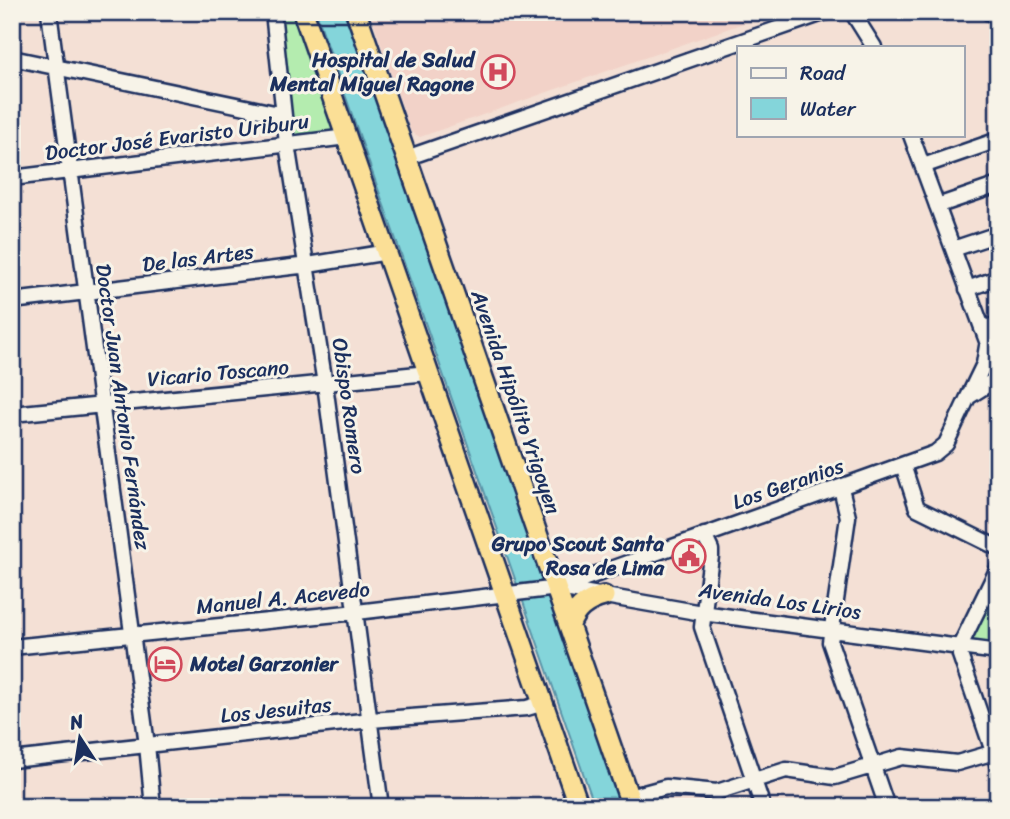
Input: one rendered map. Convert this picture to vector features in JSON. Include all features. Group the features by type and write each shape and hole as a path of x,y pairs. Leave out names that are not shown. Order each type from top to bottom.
{"highway":[{"path":"303,12 579,807"},
{"name":"Avenida Hipólito Yrigoyen","path":"356,12 631,802"},
{"path":"570,625 573,615 579,609 593,599 604,596"}],"street":[{"name":"Doctor Juan Antonio Fernández","path":"49,12 153,807"},
{"name":"Obispo Romero","path":"273,12 287,144 325,384 381,807"},
{"path":"406,158 826,12"},
{"path":"852,12 873,46"},
{"path":"988,12 998,17"},
{"path":"12,58 284,115"},
{"path":"911,136 998,371"},
{"name":"Doctor José Evaristo Uriburu","path":"12,178 346,137"},
{"path":"923,166 998,140"},
{"path":"937,206 998,185"},
{"path":"953,249 998,234"},
{"name":"De las Artes","path":"12,301 308,265 388,252"},
{"path":"967,289 998,278"},
{"path":"982,330 998,324"},
{"name":"Los Geranios","path":"558,588 841,488 942,449 984,364 988,344"},
{"name":"Vicario Toscano","path":"12,414 428,373"},
{"path":"968,397 998,378"},
{"path":"903,465 917,508 998,548"},
{"path":"841,488 848,517 830,642 887,807"},
{"path":"704,536 711,556 702,627 763,807"},
{"path":"631,802 666,787 717,792 786,770 835,777 902,757 957,762 996,758 960,659 961,647 998,568"},
{"name":"Manuel A. Acevedo","path":"12,647 357,612 558,588"},
{"name":"Avenida Los Lirios","path":"558,588 702,613 998,652"},
{"name":"Los Jesuitas","path":"12,760 371,720 527,708 544,703"}],"shaded area":[{"name":"Hospital de Salud Mental Miguel Ragone","path":"370,12 775,12 420,137 411,132"}],"green space":[{"path":"279,12 295,12 337,126 331,133 291,139"},
{"path":"998,579 998,646 971,642 969,638"}],"water":[{"path":"316,12 346,12 621,807 595,807"}],"place":[{"name":"Hospital de Salud Mental Miguel Ragone","path":"498,72"},
{"name":"Grupo Scout Santa Rosa de Lima","path":"689,556"},
{"name":"Motel Garzonier","path":"165,664"}]}
